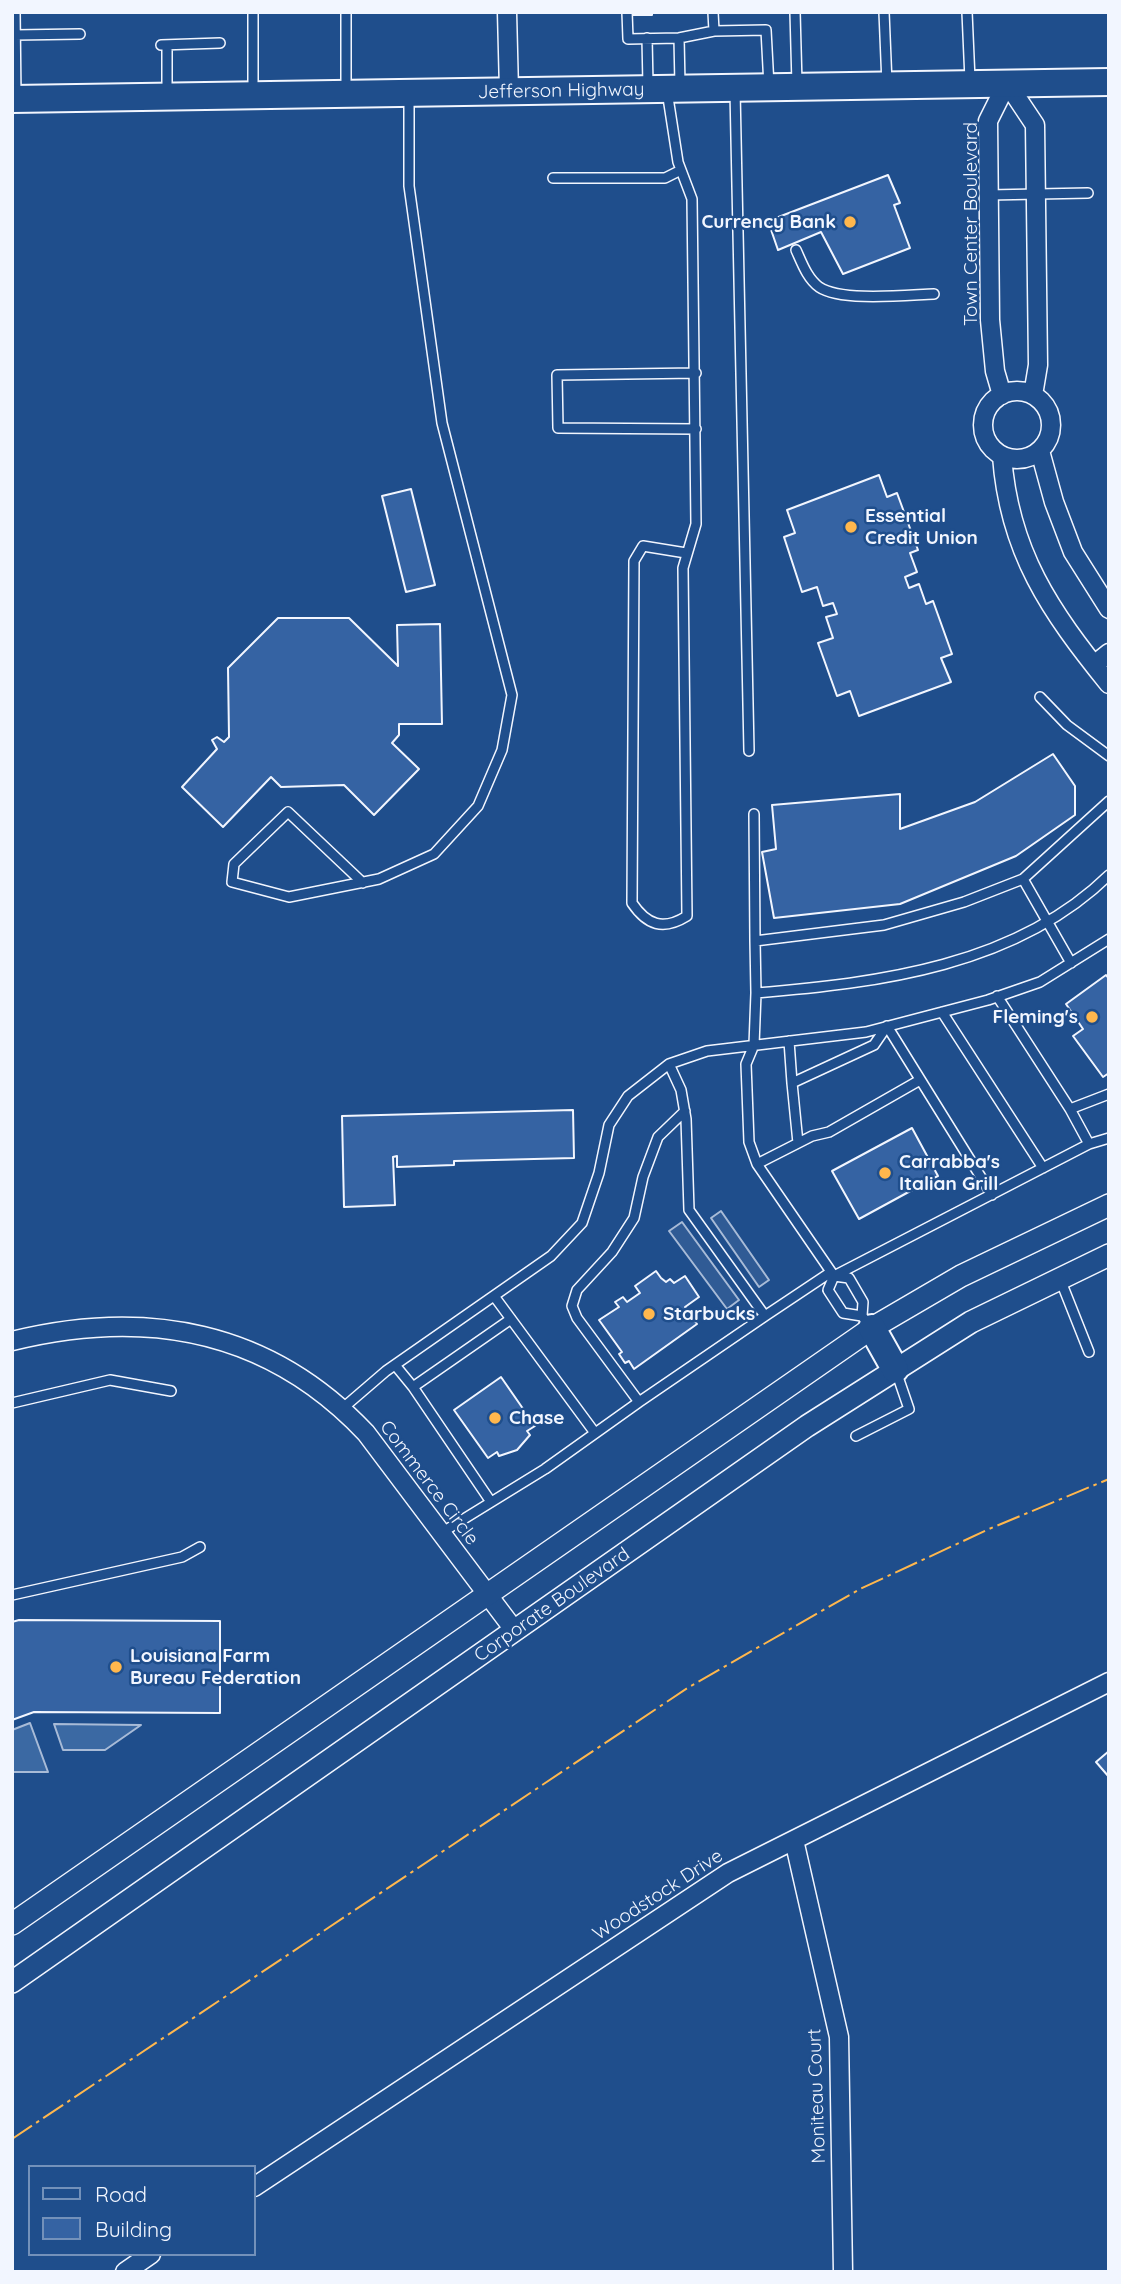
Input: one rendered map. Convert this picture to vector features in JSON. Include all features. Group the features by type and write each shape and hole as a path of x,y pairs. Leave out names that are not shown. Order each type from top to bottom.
{"main road":[{"name":"Jefferson Highway","path":"14,99 1109,82"},
{"path":"867,1322 895,1369"}],"street":[{"path":"507,12 509,91"},
{"path":"1007,83 1035,125 1038,365 1033,395"},
{"name":"Town Center Boulevard","path":"1002,395 995,371 990,320 988,121 1007,83"},
{"path":"1023,392 1033,395 1044,403 1050,415 1052,428 1048,440 1040,451 1022,459 1002,456 989,443 984,422 986,411 1002,395 1023,392"},
{"path":"1040,451 1054,502 1073,552 1109,609"},
{"path":"1002,456 1005,497 1027,565 1067,632 1109,684"},
{"path":"1094,666 1109,653"},
{"path":"12,1924 486,1595 867,1322 1109,1205"},
{"name":"Corporate Boulevard","path":"12,1982 807,1426 971,1322 1109,1255"},
{"name":"Commerce Circle","path":"12,1341 92,1326 176,1328 223,1340 273,1360 343,1408 387,1458 439,1534 515,1631"},
{"name":"Woodstock Drive","path":"256,2185 728,1873 1109,1682"},
{"name":"Moniteau Court","path":"794,1840 839,2037 843,2272"},
{"path":"125,2272 148,2256"}],"lane":[{"path":"14,99 15,12"},
{"path":"253,12 253,96"},
{"path":"346,12 346,93"},
{"path":"627,12 628,38 679,38 714,31 765,30 769,88"},
{"path":"713,12 714,31"},
{"path":"796,12 797,88"},
{"path":"884,12 887,86"},
{"path":"967,12 970,85"},
{"path":"15,35 80,34"},
{"path":"647,38 665,90 681,170 692,199 696,373 696,524 683,568 687,916 675,923 659,924 643,919 632,903 634,561 643,546 686,553"},
{"path":"665,90 679,38"},
{"path":"167,96 164,45 220,43"},
{"path":"735,89 743,343 749,751"},
{"path":"363,883 288,812 234,864 232,882 289,897 363,883 379,879 434,854 478,806 502,750 512,695 442,423 409,186 409,93"},
{"path":"553,178 665,178 681,170"},
{"path":"989,195 1088,193"},
{"path":"796,250 809,278 821,289 849,295 934,294"},
{"path":"696,373 557,375 558,428 696,429"},
{"path":"1040,697 1067,725 1109,756"},
{"path":"755,941 884,925 964,902 1023,879 1109,801"},
{"path":"754,814 755,993 754,1045 746,1064 748,1142 757,1164 833,1274 849,1278 863,1302 867,1322"},
{"path":"755,993 835,987 908,976 1016,939 1093,890 1109,875"},
{"path":"1023,879 1071,963"},
{"path":"343,1408 395,1365 551,1256 582,1223 600,1174 609,1125 628,1096 669,1063 707,1051 887,1026 942,1012 1040,982 1109,939"},
{"path":"997,996 1070,1109 1089,1144"},
{"path":"942,1012 1043,1168"},
{"path":"887,1026 992,1195"},
{"path":"792,1083 874,1045 887,1026"},
{"path":"789,1041 798,1143"},
{"path":"669,1063 681,1090 685,1111 689,1210 765,1316"},
{"path":"757,1164 798,1143 829,1132 920,1080"},
{"path":"1070,1109 1109,1094"},
{"path":"639,1402 577,1318 572,1306 577,1290 612,1252 634,1218 643,1177 658,1136 685,1111"},
{"path":"439,1534 595,1433 765,1316 833,1274 1089,1144 1109,1138"},
{"path":"833,1274 828,1290 843,1312 867,1322"},
{"path":"1059,1277 1090,1352"},
{"path":"494,1296 595,1433"},
{"path":"413,1387 511,1319"},
{"path":"395,1365 413,1387 491,1502"},
{"path":"856,1436 909,1409 895,1369"},
{"path":"12,1403 110,1380 171,1391"},
{"path":"12,1595 182,1557 200,1547"}],"shaded area":[{"path":"721,1211 769,1280 759,1287 711,1218"},
{"path":"682,1222 739,1300 727,1309 669,1231"},
{"path":"30,1723 48,1772 13,1772 12,1730"},
{"path":"54,1724 141,1725 105,1750 63,1750"}],"building":[{"path":"632,12 652,12 652,15 632,15"},
{"path":"888,175 900,203 894,205 910,248 843,274 821,232 778,250 768,221"},
{"path":"879,475 887,497 897,493 918,550 910,553 917,572 905,577 909,588 919,584 926,604 933,601 952,654 941,658 951,682 859,716 850,691 837,696 818,643 833,638 826,617 837,614 833,603 823,606 817,587 802,592 784,537 795,533 787,510"},
{"path":"411,489 435,585 406,592 382,496"},
{"path":"278,618 349,618 398,666 397,625 440,624 442,724 399,724 399,735 392,743 419,769 374,815 344,785 281,787 271,777 223,827 182,787 217,749 212,740 217,737 224,742 229,737 228,668"},
{"path":"1053,754 1075,786 1075,815 1016,856 900,904 774,918 762,852 776,849 772,805 900,794 900,829 975,802"},
{"name":"Fleming's","path":"1106,975 1109,979 1109,1073 1103,1077 1073,1036 1083,1029 1066,1004"},
{"path":"573,1110 574,1158 454,1161 454,1165 397,1167 397,1156 393,1157 395,1205 344,1207 342,1116"},
{"name":"Carrabba's Italian Grill","path":"912,1128 938,1176 859,1219 832,1171"},
{"name":"Starbucks","path":"656,1271 666,1282 670,1279 674,1283 685,1276 699,1297 685,1307 697,1324 634,1369 629,1361 625,1363 619,1354 622,1352 599,1320 619,1307 615,1302 623,1297 627,1302 640,1293 635,1286"},
{"name":"Chase","path":"501,1377 535,1426 527,1431 530,1435 517,1450 499,1456 497,1452 488,1458 454,1410"},
{"name":"Louisiana Farm Bureau Federation","path":"220,1621 220,1713 34,1712 12,1720 12,1622"},
{"path":"1109,1751 1109,1777 1096,1762"}],"power":[{"path":"12,2139 689,1687 860,1589 989,1529 1109,1479"}],"place":[{"name":"Currency Bank","path":"850,222"},
{"name":"Essential Credit Union","path":"851,527"},
{"name":"Fleming's","path":"1092,1017"},
{"name":"Carrabba's Italian Grill","path":"885,1173"},
{"name":"Starbucks","path":"649,1314"},
{"name":"Chase","path":"495,1418"},
{"name":"Louisiana Farm Bureau Federation","path":"116,1667"}]}
